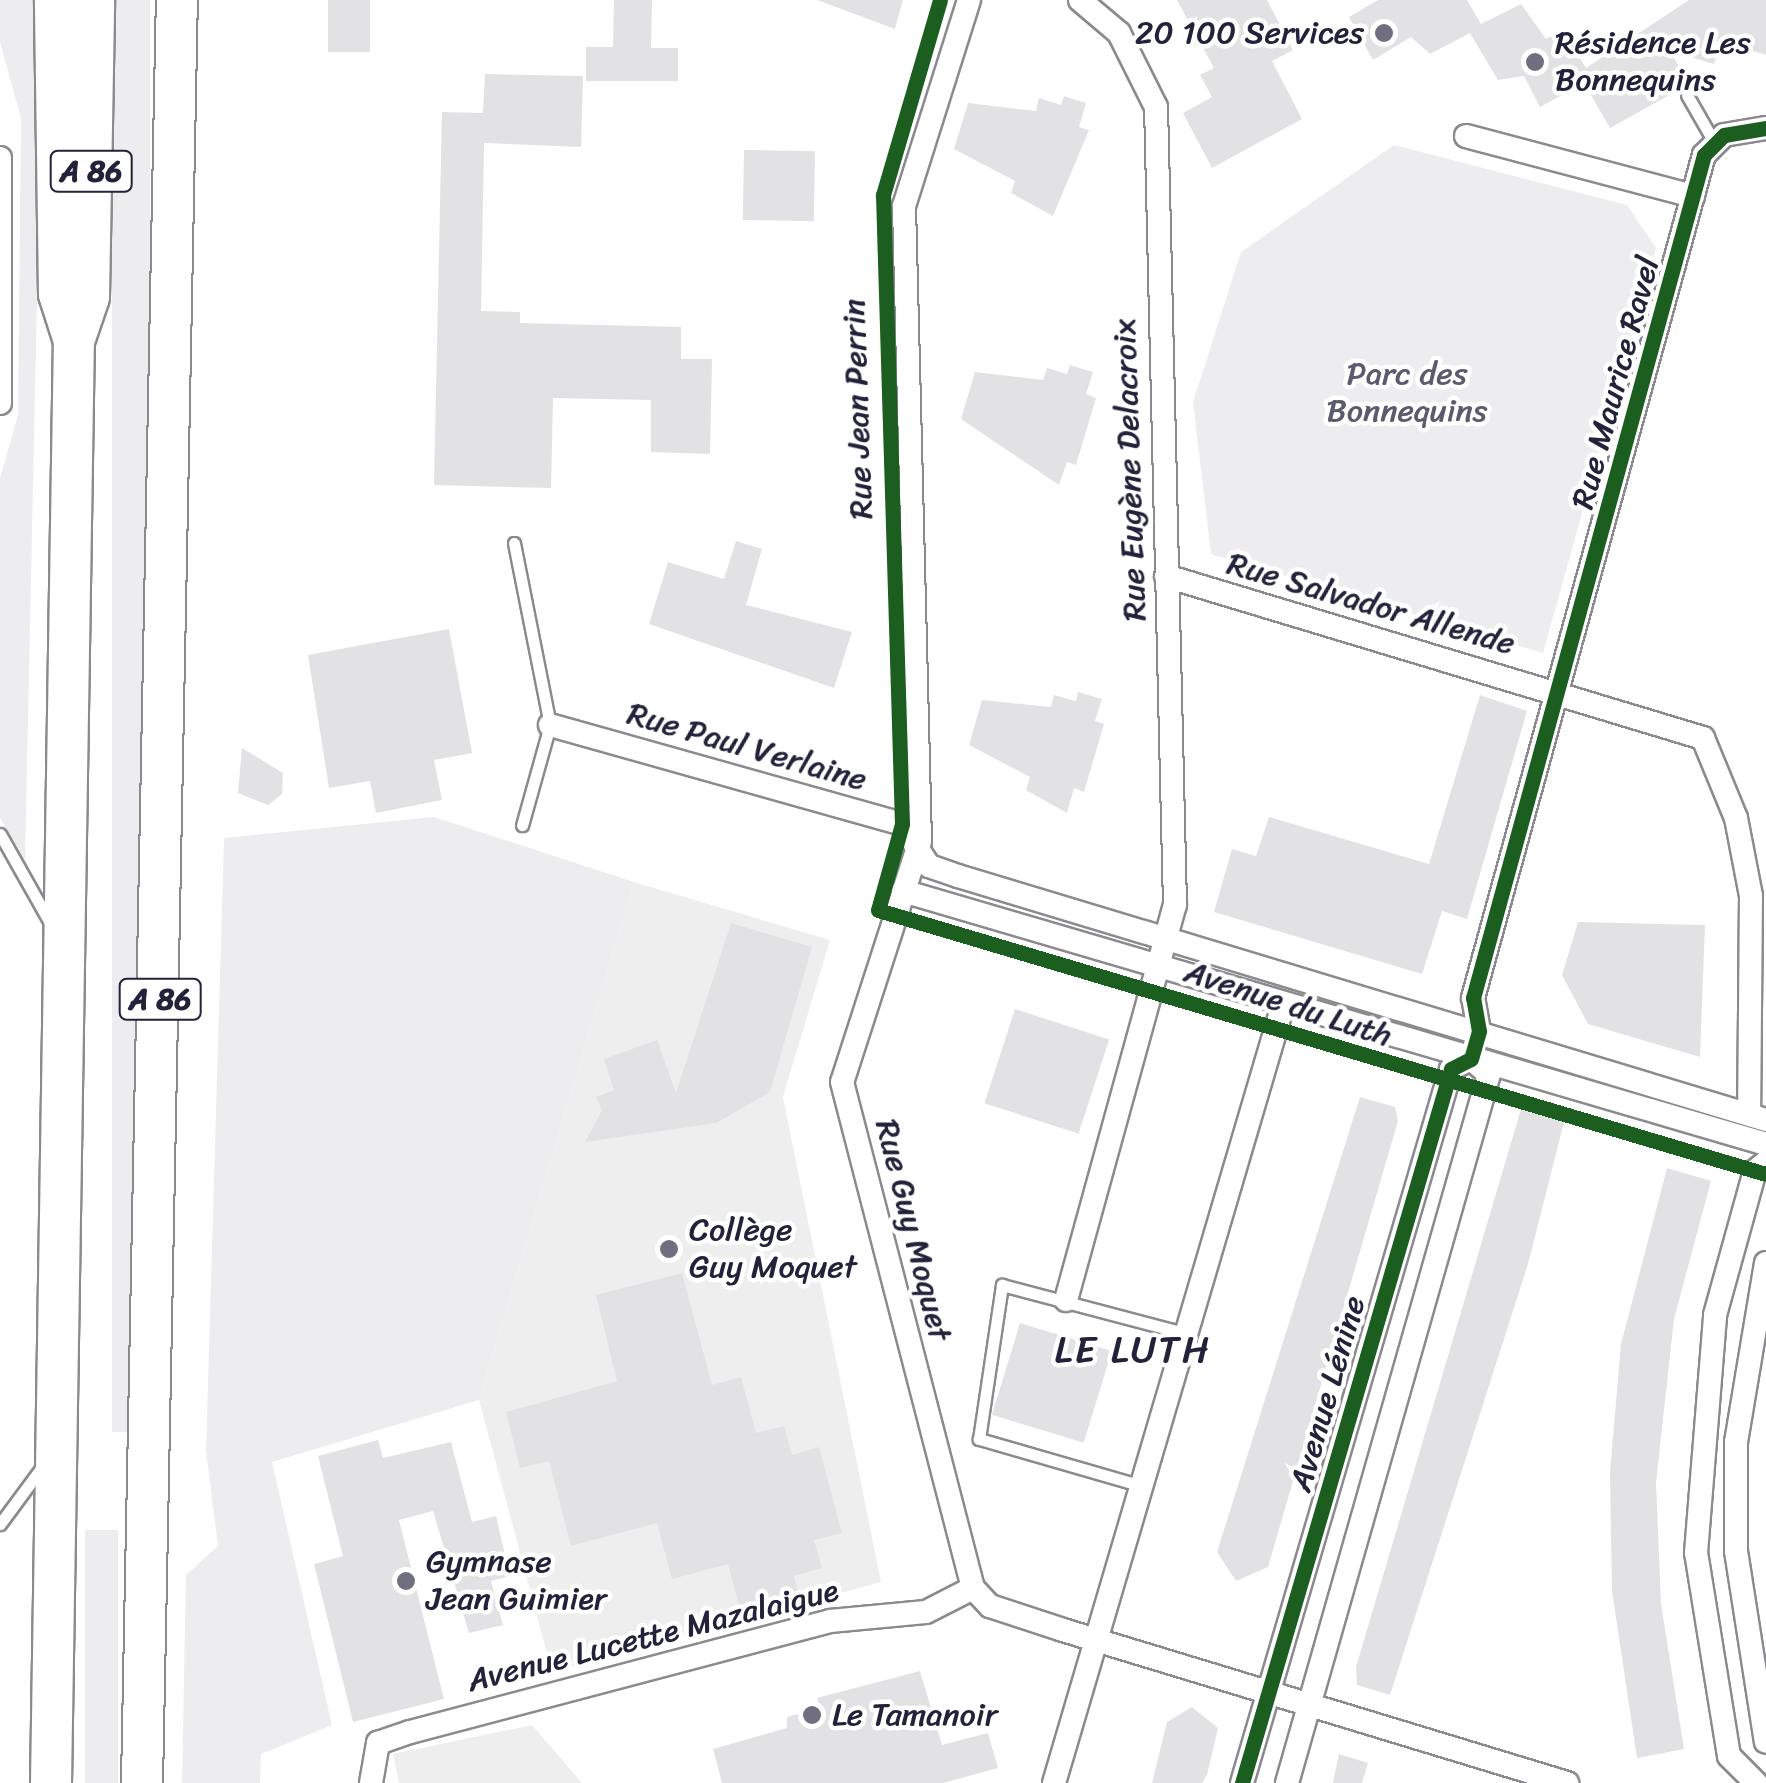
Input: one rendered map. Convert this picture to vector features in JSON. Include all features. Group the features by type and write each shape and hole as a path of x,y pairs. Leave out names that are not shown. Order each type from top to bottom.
{"highway":[{"path":"55,0 60,294 74,340"},
{"name":"A 86","path":"51,1783 74,340 88,296 94,0"},
{"name":"A 86","path":"142,1783 176,0"}],"street":[{"name":"Rue Jean Perrin","path":"920,842 904,206 969,0"},
{"name":"Rue Eugène Delacroix","path":"1066,1300 1170,941 1156,107 1120,33 1080,0"},
{"path":"1714,142 1766,128"},
{"path":"1466,136 1693,196"},
{"name":"Rue Maurice Ravel","path":"1480,1031 1473,998 1693,196 1714,142"},
{"path":"0,158 0,403"},
{"name":"Rue Salvador Allende","path":"1166,576 1703,738 1736,818 1750,896 1758,1116"},
{"name":"Rue Paul Verlaine","path":"550,725 902,824 920,842 929,866 1170,941"},
{"path":"920,842 903,891 1164,966"},
{"name":"Rue Guy Moquet","path":"903,891 842,1082 973,1588"},
{"name":"Avenue du Luth","path":"1170,941 1758,1116"},
{"name":"Avenue du Luth","path":"1164,966 1283,1005 1766,1144"},
{"path":"1054,1783 1283,1005"},
{"name":"Avenue Lénine","path":"1242,1783 1451,1069 1471,1059 1480,1031"},
{"name":"Avenue Lénine","path":"1286,1783 1489,1074 1471,1059"},
{"path":"1766,1162 1755,1171 1715,1315 1696,1553 1729,1756 1757,1783 1766,1764"},
{"path":"1766,1262 1736,1442 1736,1551 1766,1742"},
{"path":"973,1588 990,1606 1096,1641 1566,1783"},
{"name":"Avenue Lucette Mazalaigue","path":"370,1783 378,1743 798,1628 926,1612 973,1588"}],"lane":[{"path":"1687,95 1714,142"},
{"path":"514,542 550,725 522,826"},
{"path":"0,834 47,924 66,941"},
{"path":"1142,1486 980,1440 1002,1285 1184,1333"},
{"path":"0,1524 59,1443"}],"shaded area":[{"name":"Collège Guy Moquet","path":"634,882 830,940 783,1097 881,1582 552,1672 479,1400"},
{"path":"532,1725 582,1783 399,1783 393,1754"}],"green space":[{"path":"0,0 36,0 41,113 25,860 0,818 0,478 18,415 21,118 0,42"},
{"path":"112,0 150,0 150,1432 112,1432"},
{"name":"Parc des Bonnequins","path":"1394,145 1627,205 1656,248 1543,653 1211,554 1193,402 1241,252"},
{"path":"434,817 634,882 479,1400 272,1462 332,1725 261,1754 260,1783 182,1783 186,1575 218,1546 206,1451 224,838"},
{"path":"85,1530 118,1530 118,1783 85,1783"}],"building":[{"path":"328,0 370,0 370,52 328,52"},
{"path":"614,0 652,0 651,48 678,48 678,81 586,81 586,47 613,47"},
{"path":"817,0 903,0 895,29"},
{"path":"1177,0 1267,0 1293,50 1272,61 1302,119 1212,168 1183,113 1212,97 1200,75 1214,68"},
{"name":"Résidence Les Bonnequins","path":"1378,0 1467,0 1481,24 1521,4 1546,39 1563,30 1586,68 1689,0 1766,0 1766,55 1721,41 1714,64 1670,51 1689,84 1610,128 1584,83 1540,107 1524,76 1498,80 1470,33 1430,54 1411,37 1373,60 1349,17"},
{"path":"485,74 583,76 581,147 484,143 481,311 520,312 520,323 681,327 681,359 712,359 710,454 651,452 651,400 553,398 551,488 434,485 442,112 483,113"},
{"path":"1064,96 1086,103 1079,127 1089,130 1053,216 1011,193 1015,181 954,149 968,103 1036,111 1039,98 1061,105"},
{"path":"744,150 815,151 814,221 743,220"},
{"path":"1070,365 1093,372 1086,394 1096,398 1076,465 1067,462 1059,485 961,419 975,372 1043,380 1047,368 1067,374"},
{"path":"736,541 762,549 746,605 852,632 834,688 649,624 668,562 724,579"},
{"path":"449,629 472,753 434,760 442,800 376,813 370,781 329,788 308,655"},
{"path":"1078,692 1102,699 1095,721 1104,724 1084,792 1074,788 1067,813 1026,790 1030,777 969,745 982,700 1051,707 1054,695 1076,701"},
{"path":"1480,695 1527,711 1467,919 1442,911 1422,974 1214,912 1232,849 1256,856 1269,817 1429,864"},
{"path":"242,748 283,773 282,794 268,805 238,793"},
{"path":"1578,922 1705,925 1700,1057 1588,1024 1562,975"},
{"path":"731,923 812,947 770,1092 716,1123 585,1142 602,1110 596,1097 614,1090 604,1059 657,1040 676,1093"},
{"path":"1015,1009 1109,1040 1079,1134 984,1103"},
{"path":"1360,1097 1395,1107 1398,1121 1268,1567 1236,1581 1217,1552"},
{"path":"1521,1109 1564,1122 1528,1264 1390,1695 1357,1685 1356,1667"},
{"path":"1667,1168 1711,1181 1674,1319 1656,1483 1661,1604 1684,1749 1637,1758 1612,1591 1610,1472 1621,1344"},
{"path":"682,1273 712,1385 741,1377 756,1433 784,1426 792,1455 819,1447 842,1533 814,1540 822,1568 794,1576 801,1605 743,1621 728,1564 672,1579 657,1523 571,1546 549,1461 520,1468 506,1412 617,1381 596,1295"},
{"path":"1020,1323 1112,1351 1084,1443 992,1415"},
{"name":"Gymnase Jean Guimier","path":"378,1440 383,1458 451,1442 472,1522 496,1516 510,1576 491,1581 503,1625 469,1633 433,1511 399,1520 444,1699 353,1722 314,1564 343,1556 318,1456"},
{"path":"920,1671 942,1745 988,1733 998,1768 943,1783 722,1783 713,1749 787,1728 787,1717 820,1708 817,1698"},
{"path":"1192,1707 1218,1728 1207,1775 1202,1783 1152,1783 1167,1722"},
{"path":"1339,1754 1368,1763 1362,1783 1333,1783"}],"cycle path":[{"path":"940,0 883,195 902,824 878,910 1766,1174"},
{"path":"1242,1783 1451,1069 1471,1059 1479,1031 1473,998 1704,155 1724,135 1766,128"}],"place":[{"name":"20 100 Services","path":"1384,33"},
{"name":"Résidence Les Bonnequins","path":"1535,62"},
{"name":"Collège Guy Moquet","path":"669,1249"},
{"name":"Gymnase Jean Guimier","path":"406,1581"},
{"name":"Le Tamanoir","path":"812,1715"}],"district":[{"name":"LE LUTH","path":"1133,1350"}]}
